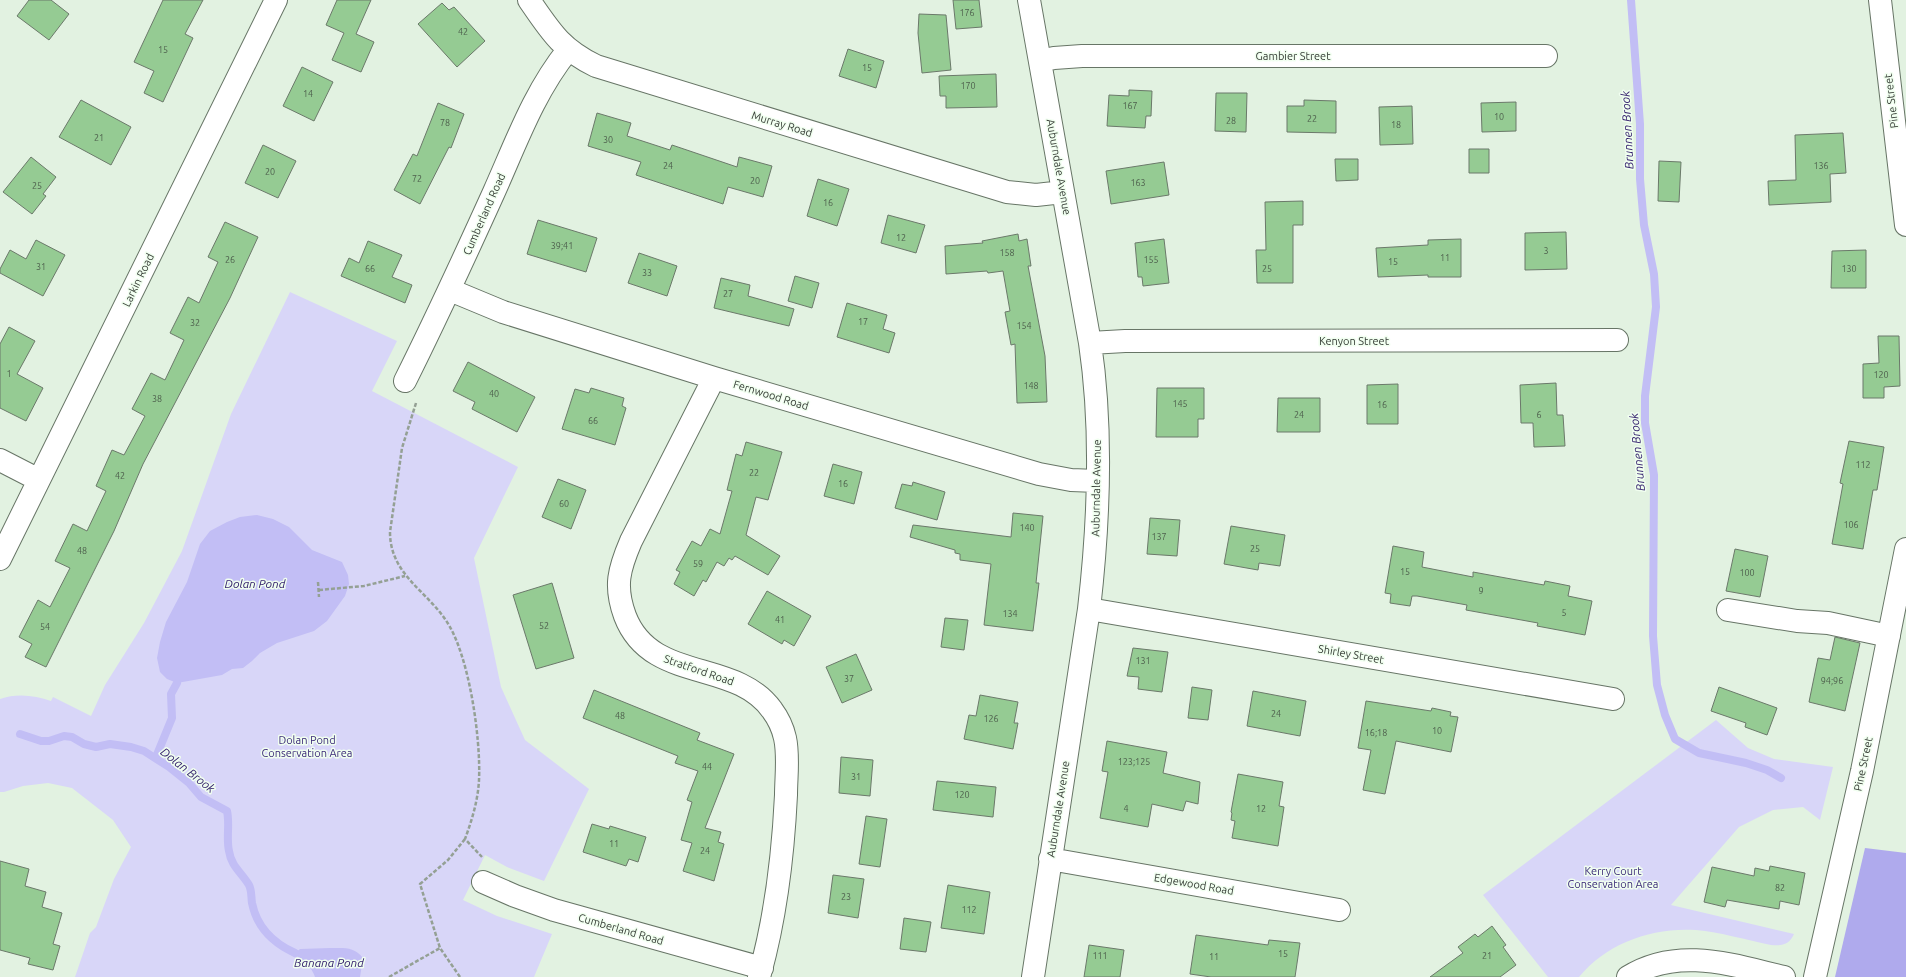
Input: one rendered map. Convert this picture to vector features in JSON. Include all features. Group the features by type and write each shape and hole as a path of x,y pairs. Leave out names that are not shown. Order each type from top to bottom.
{"street":[{"name":"Larkin Road","path":"0,559 276,0"},
{"name":"Murray Road","path":"529,0 555,37 568,50 581,59 612,72 1007,192 1036,195 1063,192"},
{"name":"Auburndale Avenue","path":"1029,0 1094,369 1097,481 1094,558 1089,609 1033,977"},
{"name":"Pine Street","path":"1880,0 1906,226"},
{"name":"Cumberland Road","path":"405,382 450,290 535,100 553,68 568,50"},
{"name":"Gambier Street","path":"1040,61 1054,58 1082,56 1546,56"},
{"name":"Fernwood Road","path":"450,290 503,312 714,378 1039,474 1071,480 1097,481"},
{"name":"Kenyon Street","path":"1090,343 1125,341 1617,340"},
{"name":"Stratford Road","path":"714,378 631,540 622,565 618,587 627,621 639,640 647,648 667,660 725,678 747,688 772,710 785,738 787,762 783,840 774,911 761,973"},
{"path":"0,460 39,480"},
{"name":"Pine Street","path":"1815,977 1862,771 1906,549"},
{"name":"Shirley Street","path":"1089,609 1613,699"},
{"path":"1728,610 1797,622 1828,623 1889,636"},
{"name":"Edgewood Road","path":"1050,859 1339,910"},
{"name":"Cumberland Road","path":"483,882 515,896 554,910 761,973"},
{"path":"1628,977 1653,965 1687,959 1723,963 1784,977"}],"path":[{"path":"418,399 407,427 402,448 390,532 390,544 393,554 405,576 423,592 446,619 462,653 474,718 479,761 477,799 465,839 448,860 420,884 440,948 460,977"},
{"path":"319,590 364,586 405,576"},
{"path":"318,582 320,597"},
{"path":"465,839 482,857"},
{"path":"389,977 440,948"}],"green space":[{"name":"Dolan Pond Conservation Area","path":"290,292 397,341 372,391 518,467 474,558 501,687 525,740 589,789 544,881 507,867 485,855 463,900 497,916 552,934 534,977 75,977 90,933 96,927 114,879 131,847 113,820 72,788 48,783 23,786 0,792 0,699 19,695 39,697 51,701 53,697 91,716 105,685 144,623 182,551 231,414"},
{"name":"Kerry Court Conservation Area","path":"1716,720 1748,748 1774,759 1833,767 1820,820 1803,807 1773,810 1739,827 1671,905 1794,934 1792,938 1787,943 1782,945 1771,945 1705,931 1663,931 1617,946 1590,965 1579,977 1548,977 1483,895"}],"shaded area":[{"path":"1865,848 1906,853 1906,977 1835,977"}],"water":[{"name":"Dolan Pond","path":"257,515 273,519 289,527 312,550 342,562 348,575 349,584 345,596 327,621 314,631 277,643 260,653 243,668 232,669 222,675 177,683 167,679 160,672 157,658 160,642 166,622 187,582 200,544 210,531 227,522 240,517"},
{"name":"Banana Pond","path":"348,948 356,951 363,958 360,977 315,977 310,968 295,953 300,949"}],"building":[{"path":"29,0 51,0 69,14 49,40 17,16"},
{"path":"163,0 203,0 185,34 193,38 163,102 144,93 154,71 134,62"},
{"path":"337,0 371,0 356,34 374,42 361,72 332,60 344,33 326,25"},
{"path":"953,0 979,0 982,27 956,29"},
{"path":"442,3 449,10 454,7 485,41 457,67 418,24"},
{"path":"919,14 946,15 951,70 922,73 918,33"},
{"path":"848,49 884,61 876,88 839,76"},
{"path":"302,67 333,82 314,121 283,106"},
{"path":"996,74 997,107 946,108 946,96 940,96 939,76"},
{"path":"1129,90 1152,91 1151,116 1146,116 1145,128 1107,126 1109,95 1129,96"},
{"path":"1216,93 1247,93 1246,132 1215,131"},
{"path":"81,100 131,127 111,165 59,137"},
{"path":"1304,100 1336,101 1336,133 1287,132 1287,106 1304,106"},
{"path":"1516,102 1516,131 1482,132 1481,103"},
{"path":"438,103 464,114 451,148 449,147 420,204 394,190 413,154 417,156"},
{"path":"1412,106 1413,144 1380,145 1379,107"},
{"path":"597,113 631,123 627,136 670,150 672,145 737,167 739,157 772,166 763,197 728,187 723,204 636,175 641,162 588,146"},
{"path":"1843,133 1846,173 1830,174 1831,202 1769,205 1768,181 1796,180 1795,135"},
{"path":"263,145 296,161 278,198 245,183"},
{"path":"1469,149 1489,149 1489,173 1469,173"},
{"path":"31,157 56,177 43,194 46,196 32,214 3,192"},
{"path":"1335,159 1358,159 1358,180 1336,181"},
{"path":"1659,161 1681,162 1679,202 1658,201"},
{"path":"1164,162 1169,195 1111,204 1106,171"},
{"path":"818,179 849,189 837,226 807,216"},
{"path":"1303,201 1303,225 1293,225 1293,283 1257,283 1256,250 1266,250 1265,202"},
{"path":"888,215 925,225 916,253 881,243"},
{"path":"538,220 597,238 586,272 527,254"},
{"path":"225,222 258,237 230,298 143,464 114,531 46,667 25,657 32,644 19,637 38,600 50,607 70,568 55,561 73,524 87,531 106,491 96,486 112,450 124,455 145,416 132,409 151,373 165,380 184,340 170,333 188,297 199,303 218,262 208,257"},
{"path":"1566,232 1567,269 1525,270 1525,233"},
{"path":"1018,234 1019,241 1027,239 1031,266 1028,266 1045,356 1047,402 1017,403 1015,344 1011,345 1005,312 1010,311 1003,271 988,273 987,271 946,274 945,246 983,243 982,241"},
{"path":"1164,239 1169,283 1143,286 1142,277 1138,277 1135,243"},
{"path":"1461,239 1461,277 1428,277 1428,275 1378,277 1376,248 1428,245 1428,240"},
{"path":"36,240 65,255 43,296 0,273 0,269 10,250 26,259"},
{"path":"368,241 402,255 392,277 412,285 405,303 341,276 349,258 359,263"},
{"path":"1866,250 1866,288 1831,288 1832,251"},
{"path":"639,253 677,266 667,296 628,283"},
{"path":"795,276 819,283 812,308 788,301"},
{"path":"721,278 750,285 748,296 794,309 789,326 714,308"},
{"path":"847,303 887,315 883,329 895,333 889,353 837,337"},
{"path":"9,327 35,341 17,374 43,388 26,421 0,408 0,344"},
{"path":"1878,336 1899,336 1900,386 1884,387 1884,398 1863,398 1863,364 1879,363"},
{"path":"468,362 535,397 517,432 472,409 475,402 453,391"},
{"path":"1556,383 1557,415 1563,415 1565,446 1534,447 1533,423 1521,423 1520,385"},
{"path":"1398,384 1398,424 1367,424 1367,385"},
{"path":"591,388 624,398 622,406 626,408 615,445 562,429 575,389 589,393"},
{"path":"1157,388 1204,388 1204,419 1198,419 1198,437 1156,437"},
{"path":"1278,398 1320,398 1320,432 1277,432"},
{"path":"1849,441 1884,447 1877,490 1873,490 1863,549 1832,544 1843,484 1840,483"},
{"path":"746,442 782,452 768,500 756,497 746,535 780,556 768,575 735,556 732,560 729,558 724,566 717,562 706,582 703,580 694,596 674,584 680,572 676,570 692,541 701,546 710,529 720,534 732,491 727,490 736,454 742,456"},
{"path":"833,464 862,472 854,504 824,496"},
{"path":"558,479 586,490 571,529 542,517"},
{"path":"913,482 945,492 937,520 895,508 902,484 912,486"},
{"path":"1013,513 1043,516 1036,583 1039,583 1033,631 984,625 991,564 960,560 960,554 955,553 955,550 910,537 913,525 1011,537"},
{"path":"1150,518 1180,520 1177,556 1147,554"},
{"path":"1231,526 1285,535 1280,566 1259,563 1258,570 1224,564"},
{"path":"1393,546 1424,552 1422,567 1473,577 1473,572 1544,585 1545,581 1570,586 1568,596 1592,601 1585,635 1537,626 1538,623 1466,610 1467,605 1417,596 1412,596 1410,606 1390,603 1391,594 1385,593"},
{"path":"1735,549 1768,556 1760,597 1726,591"},
{"path":"552,583 574,658 536,669 513,595"},
{"path":"767,591 811,616 794,646 784,640 782,644 748,624"},
{"path":"945,618 968,620 964,650 941,647"},
{"path":"1835,637 1860,643 1845,711 1809,702 1818,658 1830,660"},
{"path":"1133,648 1168,652 1162,692 1138,689 1139,677 1127,676"},
{"path":"856,654 872,690 842,703 826,667"},
{"path":"1192,687 1212,690 1208,720 1188,718"},
{"path":"1719,687 1777,708 1767,735 1745,727 1746,723 1711,711"},
{"path":"594,690 700,733 697,740 734,754 705,828 721,832 718,842 724,844 714,881 683,871 692,843 681,840 692,802 687,800 698,771 675,763 678,756 583,718"},
{"path":"1253,691 1306,701 1300,736 1247,726"},
{"path":"980,695 1018,702 1014,723 1018,723 1013,749 964,739 969,715 976,716"},
{"path":"1366,701 1431,711 1432,708 1451,712 1450,716 1458,717 1451,752 1396,741 1385,794 1363,790 1371,750 1358,748"},
{"path":"1107,741 1167,752 1163,773 1200,782 1198,804 1186,801 1183,811 1152,804 1148,827 1100,818 1108,772 1102,771"},
{"path":"841,757 873,760 870,796 839,793"},
{"path":"1238,774 1283,782 1279,806 1284,807 1278,846 1232,838 1235,821 1231,820 1231,812"},
{"path":"937,781 996,787 993,817 933,810"},
{"path":"866,816 887,819 880,867 859,864"},
{"path":"592,824 609,829 610,826 646,837 638,862 629,859 626,866 583,852"},
{"path":"0,861 29,869 25,886 46,892 42,907 62,913 53,944 60,946 53,970 28,964 30,958 0,950"},
{"path":"1770,866 1805,873 1799,905 1780,901 1779,909 1727,900 1725,907 1704,902 1712,867 1754,876 1755,868 1769,871"},
{"path":"833,875 864,879 858,918 828,913"},
{"path":"948,885 990,892 984,934 941,928"},
{"path":"904,918 931,922 926,952 900,949"},
{"path":"1492,926 1506,945 1503,947 1516,965 1500,977 1430,977 1463,953 1458,947 1475,934 1478,937"},
{"path":"1196,935 1268,945 1269,940 1300,943 1295,977 1211,977 1190,974"},
{"path":"1089,945 1124,950 1120,977 1084,977"}],"waterway":[{"name":"Brunnen Brook","path":"1631,0 1640,124 1640,179 1644,225 1654,274 1656,307 1645,396 1645,423 1654,475 1653,636 1657,685 1665,715 1675,739 1699,753 1746,763 1767,770 1781,778"},
{"path":"156,757 172,718 171,694 177,683"},
{"name":"Dolan Brook","path":"20,734 41,741 49,741 64,736 72,737 84,744 96,747 110,744 131,747 144,751 169,767 189,783 201,797 227,811 228,846 230,856 234,865 249,885 254,912 267,934 295,953"}]}
